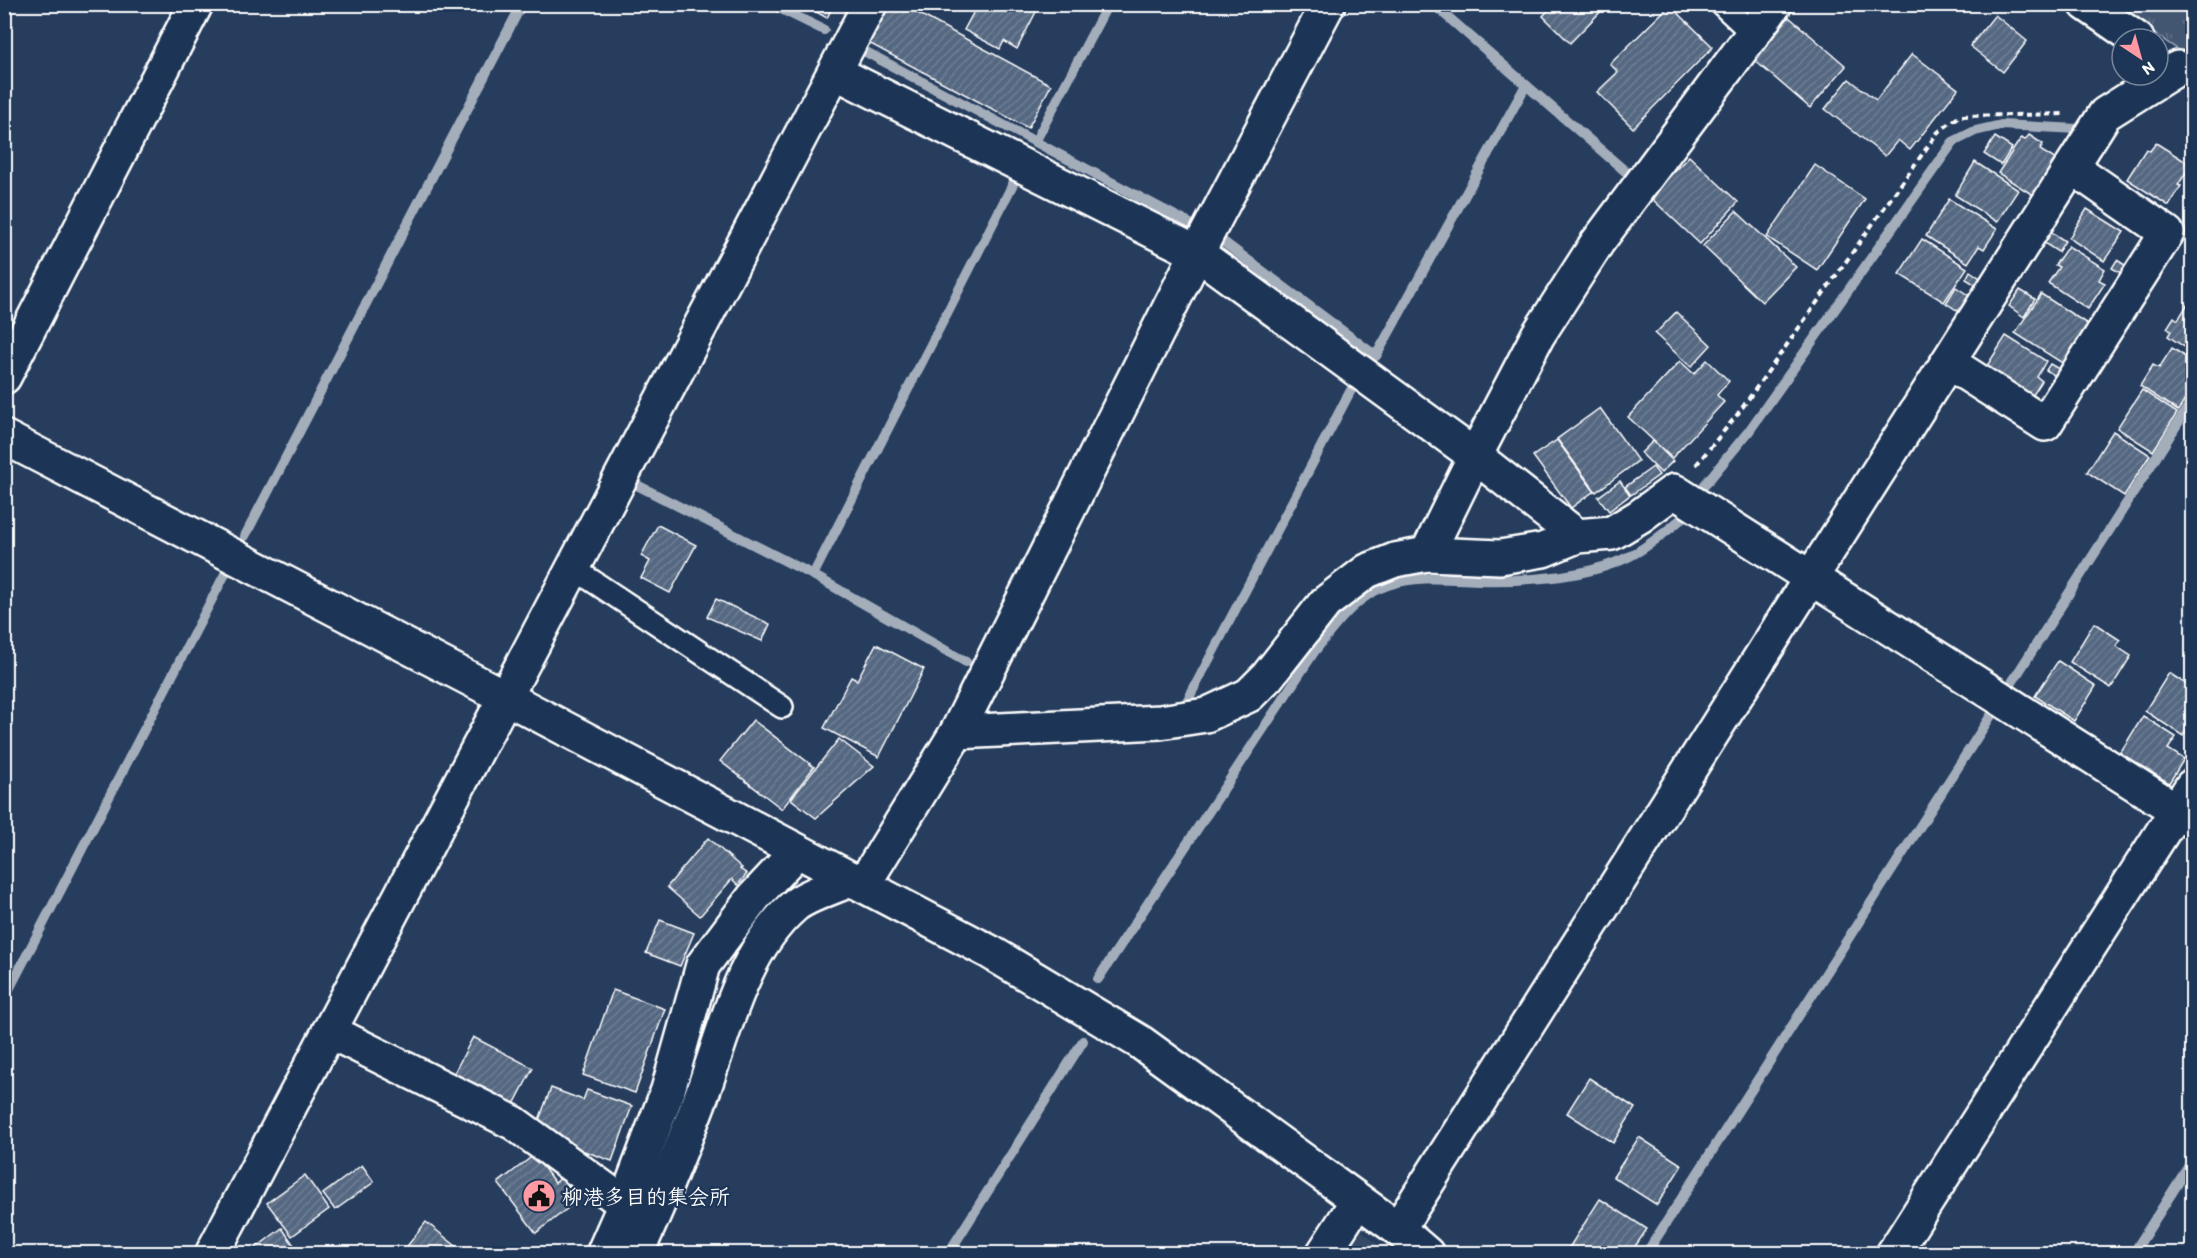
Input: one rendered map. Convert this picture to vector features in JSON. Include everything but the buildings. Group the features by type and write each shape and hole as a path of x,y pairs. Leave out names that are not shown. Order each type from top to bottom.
{"street":[{"path":"4,377 196,4"},
{"path":"212,1254 870,4"},
{"path":"636,1254 673,1171 737,997 768,934 795,905 858,882 957,732 1197,253 1328,4"},
{"path":"1427,555 1538,335 1597,243 1775,4"},
{"path":"2086,4 2120,27"},
{"path":"1398,1229 2105,114 2176,66"},
{"path":"835,72 1197,253 1475,456 1577,536"},
{"path":"1948,363 2045,424 2167,233 2072,167"},
{"path":"4,437 505,696 990,952 1140,1042 1398,1229 1427,1254"},
{"path":"957,732 1160,722 1206,715 1249,695 1267,677 1325,603 1367,571 1395,560 1427,555 1500,557 1544,550 1577,536 1612,532 1640,516 1674,491 1812,578 2187,805 1893,1254"},
{"path":"603,1254 625,1204 668,1090 703,966 754,897 798,851"},
{"path":"329,1031 514,1123 625,1204"},
{"path":"1323,1254 1358,1200"}],"lane":[{"path":"1721,4 1753,34"},
{"path":"573,568 782,707"}],"path":[{"path":"1674,491 1737,415 1938,132 1960,116 2105,114"}],"shaded area":[{"path":"1361,1230 1387,1253 1334,1254 1346,1235"}],"green space":[{"path":"2112,5 2192,5 2192,59 2170,44 2170,27 2145,27"}],"waterway":[{"path":"245,536 522,4"},
{"path":"771,4 824,30"},
{"path":"1035,142 1108,4"},
{"path":"1433,4 1633,178"},
{"path":"864,51 1194,226"},
{"path":"1221,240 1376,356 1526,85"},
{"path":"1703,487 1749,431 1953,142 1975,131 2001,125 2078,129"},
{"path":"813,575 1014,182"},
{"path":"1185,705 1351,390"},
{"path":"2011,684 2192,401"},
{"path":"637,485 813,575 966,662"},
{"path":"1098,979 1314,652 1338,622 1366,596 1388,585 1410,580 1433,578 1515,580 1553,577 1590,570 1624,559 1653,541 1680,520"},
{"path":"4,999 225,574"},
{"path":"1646,1254 1992,714"},
{"path":"948,1254 1083,1041"},
{"path":"2133,1254 2192,1161"}],"place":[{"name":"柳港多目的集会所","path":"539,1196"}]}
